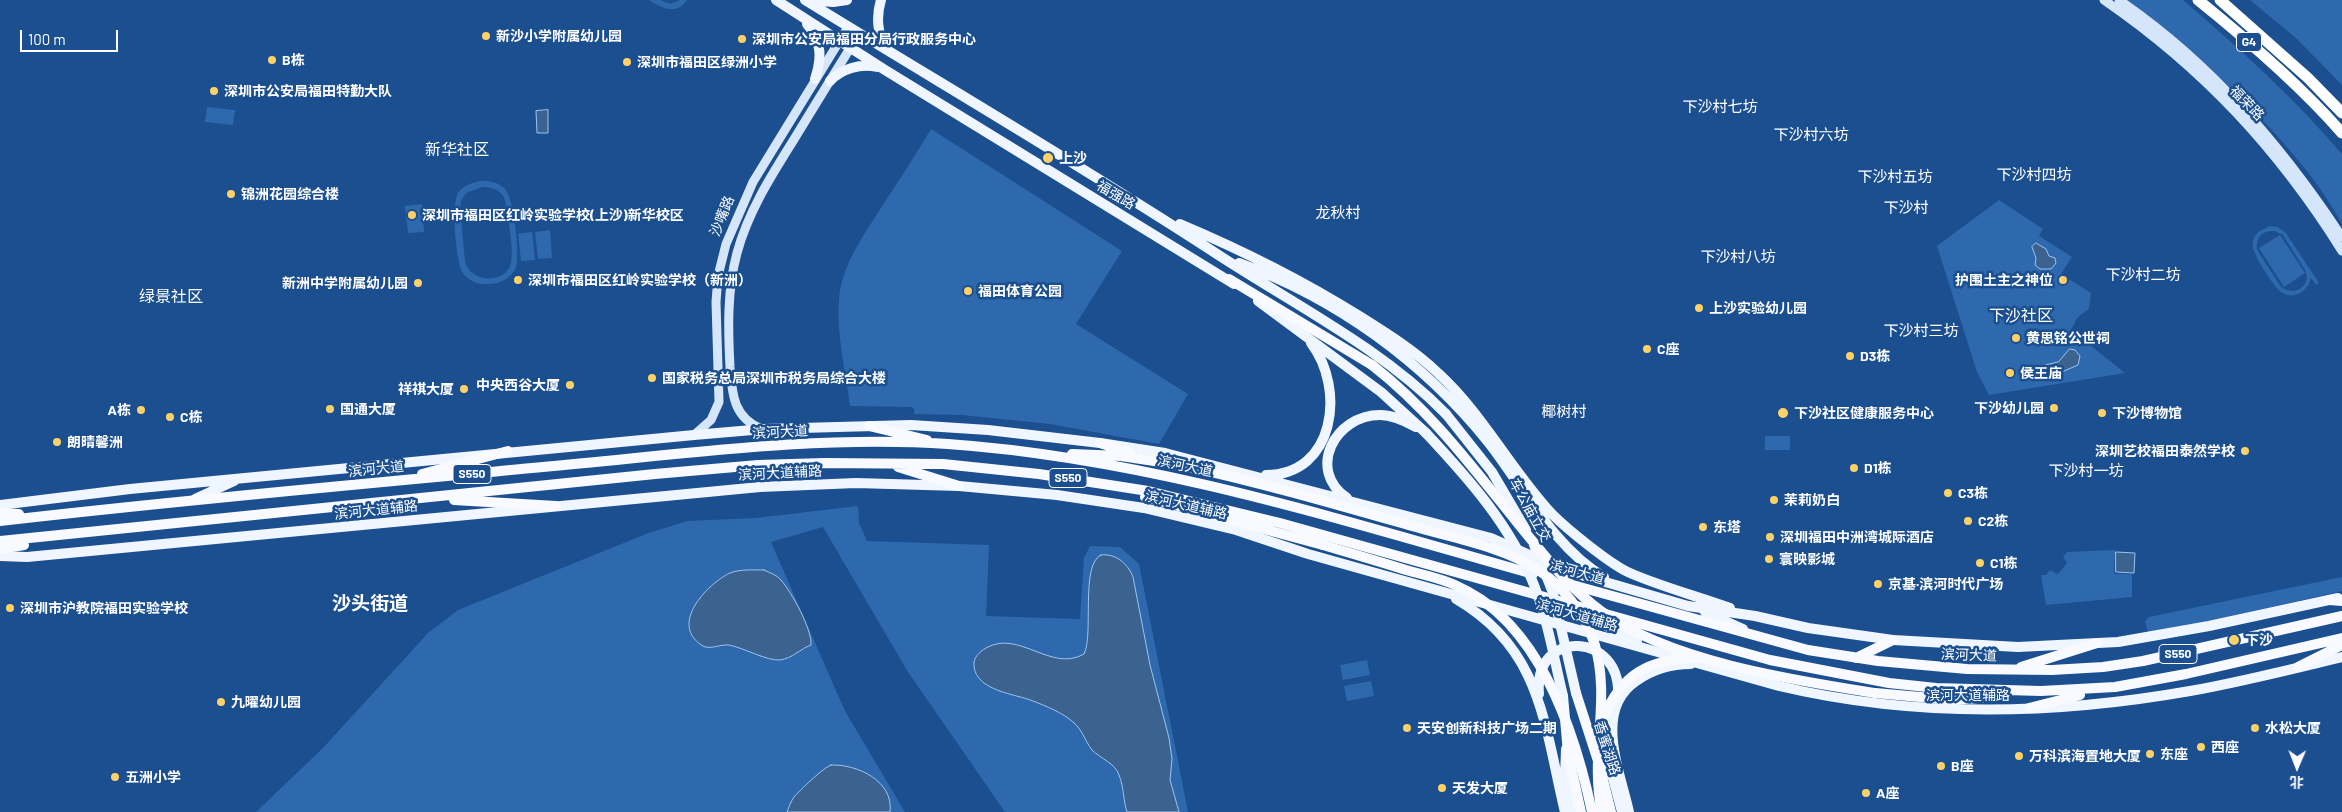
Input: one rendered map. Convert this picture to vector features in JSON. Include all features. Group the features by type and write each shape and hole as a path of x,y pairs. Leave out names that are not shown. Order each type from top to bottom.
{"highway":[{"name":"G4","path":"2198,0 2237,31 2299,87 2342,133"},
{"name":"G4","path":"2220,0 2308,78 2342,112"},
{"path":"1228,280 1345,347 1372,365 1424,410 1551,563 1594,605 1612,619 1643,636 1711,659 1805,681 1875,692 1954,700 2041,691"},
{"path":"868,426 945,444"},
{"name":"滨河大道","path":"0,521 785,444 857,442 945,444 1035,453 1138,470 1212,486 1284,504 1776,642 1856,658 1921,666 2011,670 2103,667 2143,662 2342,616"},
{"path":"1100,443 1147,459"},
{"path":"391,482 508,451"},
{"path":"1035,453 1106,455 1147,459 1256,482 1480,545 1515,557 1538,570 1569,598 1583,619 1593,641 1600,674 1598,780 1602,812"},
{"path":"885,463 959,486"},
{"name":"S550","path":"0,541 758,465 944,464 1096,482 1212,505 1770,660 1889,683 1936,688 2041,691 2115,687 2186,674 2342,638"},
{"path":"1096,482 1322,545 1457,586 1491,606 1529,650 1555,696 1577,751 1592,812"},
{"path":"425,498 556,506"},
{"path":"0,513 60,514"},
{"path":"0,549 106,531"},
{"path":"2329,600 2342,601"},
{"path":"1856,658 1893,640"},
{"path":"2011,670 2097,644"},
{"path":"2298,667 2342,645"},
{"path":"1600,727 1616,693 1629,678 1642,669 1670,660 1711,659"},
{"path":"2029,708 2059,699 2115,687"},
{"name":"香蜜湖路","path":"1576,693 1599,764 1611,812"},
{"path":"1563,696 1570,767 1581,812"}],"main road":[{"name":"福强路","path":"776,0 885,70 1228,280 1381,392 1426,433"},
{"name":"福强路","path":"805,0 1159,215 1220,256 1382,358 1418,387 1446,414"},
{"path":"812,0 833,2 847,0"},
{"path":"881,0 878,14 879,30 885,46 890,52"},
{"name":"福荣路","path":"2104,0 2144,28 2185,62 2241,116 2290,174 2342,251"},
{"name":"福荣路","path":"2119,0 2185,51 2230,93 2291,163 2342,237"},
{"path":"791,10 814,32 820,47 820,61 815,80"},
{"name":"沙嘴路","path":"694,435 711,420 719,402 716,302 719,269 726,244 740,208 753,182 848,27"},
{"name":"沙嘴路","path":"764,429 755,426 742,416 732,393 728,320 734,265 742,238 758,200 859,34"},
{"path":"830,81 840,73 860,66 874,66 885,70"},
{"path":"1159,215 1242,250 1289,274 1339,303 1415,354 1438,373 1464,400 1491,432 1544,505 1558,519 1619,567 1655,583 1755,616"},
{"path":"1220,256 1276,276 1367,330 1424,373 1445,393 1484,437 1564,545 1584,564 1616,584"},
{"path":"1256,476 1286,472 1299,466 1315,451 1326,432 1332,404 1328,375 1320,356 1304,335"},
{"name":"车公庙立交","path":"1446,414 1492,472 1515,508 1536,550 1553,592 1576,693"},
{"path":"1360,503 1340,492 1329,478 1327,467 1331,446 1346,426 1369,416 1381,415 1403,420 1426,433 1488,505 1519,553 1534,585 1544,616 1563,696"},
{"path":"0,505 241,477 764,429 868,426 954,427 1100,443 1165,453 1360,503 1496,540 1564,570 1688,606 1776,642"},
{"path":"190,501 241,477"},
{"name":"滨河大道辅路","path":"0,556 27,557 556,506 815,484 897,483 1029,492 1111,503 1172,514 1699,664 1802,692 1869,704 1947,710 2102,704 2233,683 2342,657"},
{"path":"1111,503 1129,501 1179,506"},
{"path":"1438,590 1472,608 1488,620 1514,648 1532,682 1541,711 1565,812"},
{"path":"1644,593 1681,591"},
{"path":"1688,606 1755,616 1808,628 1893,640 1991,647 2097,644 2175,633 2342,597"},
{"path":"1561,601 1656,652"},
{"path":"1541,711 1538,687 1546,661 1559,650 1577,645 1594,648 1607,660 1618,684 1618,700 1612,718 1612,728 1629,812"},
{"path":"1618,700 1632,683 1655,671 1676,665 1699,664"},
{"path":"1587,729 1613,778 1622,812"},
{"path":"1566,738 1566,778 1572,812"}],"shaded area":[{"path":"649,0 660,0 671,4 680,0 687,0 678,8 669,9"},
{"path":"2127,0 2183,0 2245,55 2305,113 2342,154 2342,224 2313,179 2249,106 2178,41"},
{"path":"2250,0 2342,0 2342,85 2297,39"},
{"path":"207,107 235,110 233,125 205,122"},
{"path":"548,110 548,133 537,133 536,111"},
{"name":"福田体育公园","path":"931,129 1122,251 1076,324 1188,394 1159,444 1050,424 962,415 914,414 914,409 911,407 850,406 838,312 841,286 850,261 862,238"},
{"path":"481,181 494,182 505,189 511,203 515,227 516,267 509,277 501,282 492,284 477,283 467,278 462,272 455,233 455,208 458,193 462,188","holes":["486,187 501,193 505,200 512,249 511,263 508,270 495,278 480,277 473,274 465,261 460,208 461,200 466,193"]},
{"path":"1999,200 2043,229 2039,236 2072,257 2061,274 2091,293 2089,309 2078,317 2071,330 2125,373 1989,395 1977,372 1937,246"},
{"path":"422,204 424,232 408,233 405,206"},
{"path":"2270,226 2278,227 2286,233 2319,283 2316,285 2311,278 2307,287 2300,293 2286,295 2281,292 2256,256 2253,242 2258,232","holes":["2275,231 2283,235 2305,270 2307,278 2303,287 2294,291 2281,287 2257,250 2257,241 2264,233"]},
{"path":"550,230 552,258 538,259 535,232"},
{"path":"532,232 535,260 521,261 518,234"},
{"path":"2280,235 2305,273 2284,287 2259,248"},
{"path":"2036,243 2046,249 2049,256 2055,258 2056,263 2051,269 2040,269 2035,265 2036,258 2032,247"},
{"path":"2070,349 2075,350 2080,356 2078,365 2057,374 2040,377 2039,370 2045,365 2058,362"},
{"path":"1765,436 1790,436 1790,450 1765,450"},
{"path":"858,506 859,523 867,541 989,545 986,616 1080,619 1084,558 1090,546 1120,547 1139,564 1188,812 1005,812 908,672 823,527 771,542 845,711 905,812 256,812 323,748 428,633 458,610 646,534 687,521 756,518"},
{"path":"2115,550 2114,574 2132,574 2132,597 2046,605 2041,575 2046,575 2050,570 2058,574 2067,563 2063,557 2067,552"},
{"path":"2116,552 2135,553 2134,573 2116,572"},
{"path":"1101,555 1112,556 1121,560 1133,577 1150,665 1169,738 1172,759 1170,780 1179,812 1127,812 1122,784 1117,771 1111,764 1092,750 1076,725 1049,707 989,686 976,674 974,660 981,651 998,644 1011,644 1059,658 1072,658 1084,654 1087,645 1091,572 1095,561"},
{"path":"764,570 779,578 790,593 801,611 811,645 789,657 775,660 729,645 706,647 693,637 689,627 690,617 702,595 711,586 730,573"},
{"path":"2342,577 2342,591 2201,623 2148,632 2145,621 2149,617"},
{"path":"1367,660 1370,675 1343,680 1340,665"},
{"path":"1371,681 1374,696 1347,701 1344,686"},
{"path":"831,765 841,765 872,776 886,791 890,801 890,812 787,812 797,794 818,774"}],"place":[{"name":"新沙小学附属幼儿园","path":"486,36"},
{"name":"深圳市公安局福田分局行政服务中心","path":"742,39"},
{"name":"B栋","path":"272,60"},
{"name":"深圳市福田区绿洲小学","path":"627,62"},
{"name":"深圳市公安局福田特勤大队","path":"214,91"},
{"name":"上沙","path":"1048,158"},
{"name":"锦洲花园综合楼","path":"231,194"},
{"name":"深圳市福田区红岭实验学校(上沙)新华校区","path":"412,215"},
{"name":"深圳市福田区红岭实验学校（新洲）","path":"518,280"},
{"name":"护围土主之神位","path":"2063,280"},
{"name":"新洲中学附属幼儿园","path":"418,283"},
{"name":"福田体育公园","path":"968,291"},
{"name":"上沙实验幼儿园","path":"1699,308"},
{"name":"黄思铭公世祠","path":"2016,338"},
{"name":"C座","path":"1647,349"},
{"name":"D3栋","path":"1850,356"},
{"name":"侯王庙","path":"2010,373"},
{"name":"国家税务总局深圳市税务局综合大楼","path":"652,378"},
{"name":"中央西谷大厦","path":"570,385"},
{"name":"祥祺大厦","path":"464,389"},
{"name":"下沙幼儿园","path":"2054,408"},
{"name":"国通大厦","path":"330,409"},
{"name":"A栋","path":"141,410"},
{"name":"下沙社区健康服务中心","path":"1783,413"},
{"name":"下沙博物馆","path":"2102,413"},
{"name":"C栋","path":"170,417"},
{"name":"朗晴馨洲","path":"57,442"},
{"name":"深圳艺校福田泰然学校","path":"2245,451"},
{"name":"D1栋","path":"1854,468"},
{"name":"C3栋","path":"1948,493"},
{"name":"茉莉奶白","path":"1774,500"},
{"name":"C2栋","path":"1968,521"},
{"name":"东塔","path":"1703,527"},
{"name":"深圳福田中洲湾城际酒店","path":"1770,537"},
{"name":"寰映影城","path":"1769,559"},
{"name":"C1栋","path":"1980,563"},
{"name":"京基·滨河时代广场","path":"1878,584"},
{"name":"深圳市沪教院福田实验学校","path":"10,608"},
{"name":"下沙","path":"2234,640"},
{"name":"九曜幼儿园","path":"221,702"},
{"name":"天安创新科技广场二期","path":"1407,728"},
{"name":"水松大厦","path":"2255,728"},
{"name":"西座","path":"2201,747"},
{"name":"东座","path":"2150,754"},
{"name":"万科滨海置地大厦","path":"2019,756"},
{"name":"B座","path":"1941,766"},
{"name":"五洲小学","path":"115,777"},
{"name":"天发大厦","path":"1442,788"},
{"name":"A座","path":"1866,793"}],"district":[{"name":"下沙村七坊","path":"1720,107"},
{"name":"下沙村六坊","path":"1811,135"},
{"name":"新华社区","path":"457,150"},
{"name":"下沙村四坊","path":"2034,175"},
{"name":"下沙村五坊","path":"1895,177"},
{"name":"下沙村","path":"1906,208"},
{"name":"龙秋村","path":"1338,213"},
{"name":"下沙村八坊","path":"1738,257"},
{"name":"下沙村二坊","path":"2143,275"},
{"name":"绿景社区","path":"171,297"},
{"name":"下沙社区","path":"2021,316"},
{"name":"下沙村三坊","path":"1921,331"},
{"name":"椰树村","path":"1564,412"},
{"name":"下沙村一坊","path":"2086,471"},
{"name":"沙头街道","path":"370,604"}]}
